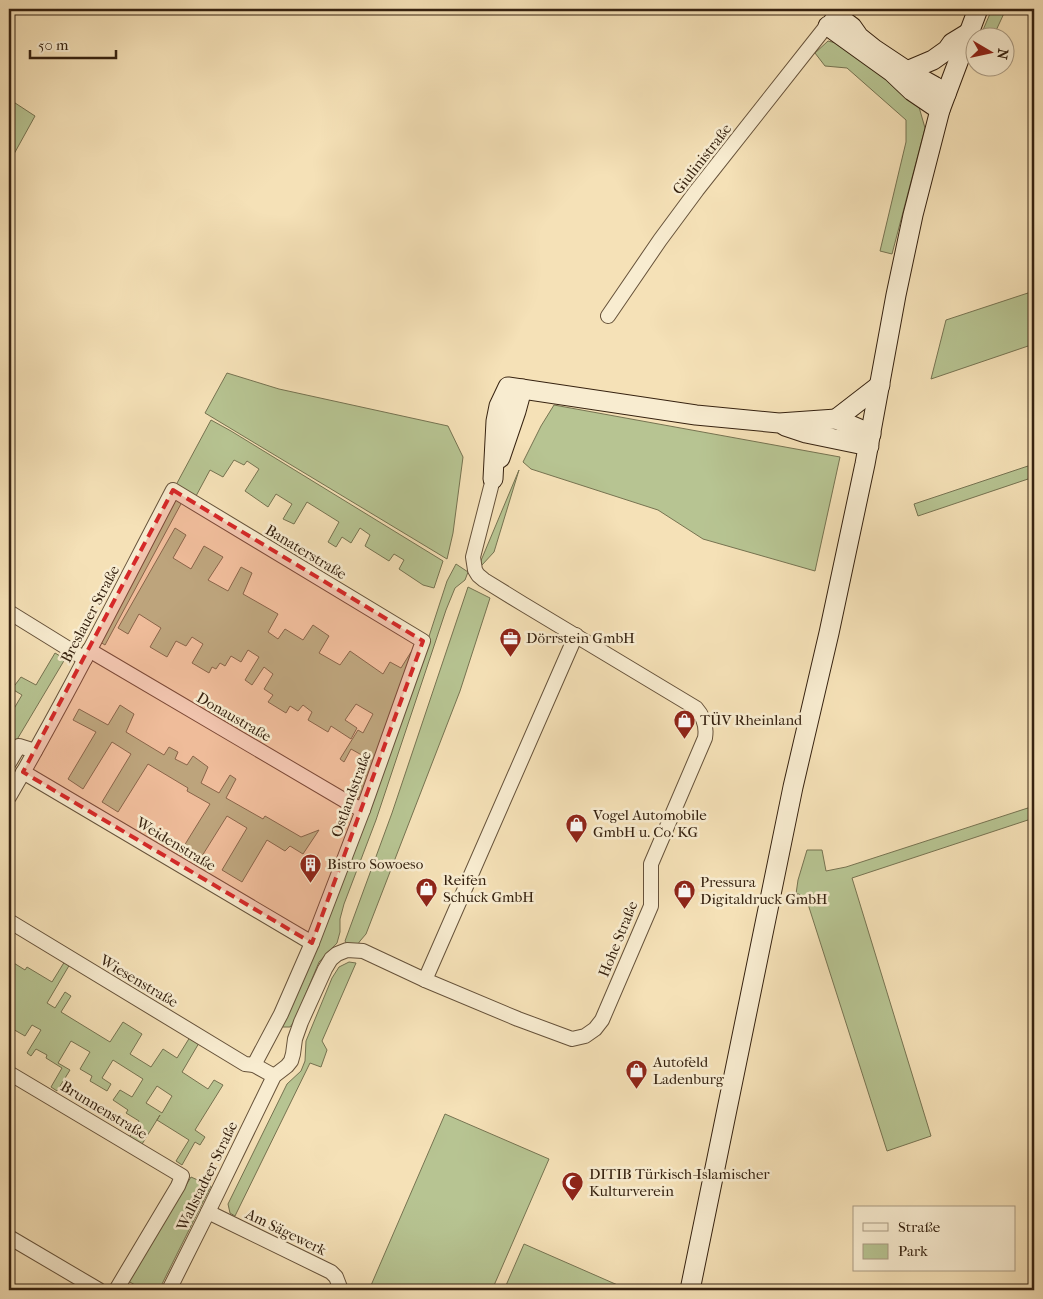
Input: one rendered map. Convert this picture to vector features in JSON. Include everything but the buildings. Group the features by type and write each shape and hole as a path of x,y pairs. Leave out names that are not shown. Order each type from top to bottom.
{"main road":[{"path":"971,28 978,9"},
{"path":"835,17 852,28 859,37 874,49 934,86 943,102"},
{"path":"835,17 912,91 943,102"},
{"path":"907,71 933,60 947,50 952,43 966,34"},
{"path":"690,1290 793,787 829,633 870,440 896,295 913,215 943,102 966,42"},
{"path":"493,479 496,421 499,406 515,388 696,415 779,424 836,419 880,385"},
{"path":"836,419 870,440"},
{"path":"779,424 806,433 870,440"}],"street":[{"name":"Giulinistraße","path":"608,316 697,190 835,17"},
{"name":"Hohe Straße","path":"294,1039 331,959 337,954 348,950 363,951 425,980 518,1019 572,1039 585,1036 595,1029 602,1020 651,906 651,864 702,747 705,738 705,722 702,714 696,708 478,575 475,570 473,557 493,479"},
{"name":"Banaterstraße","path":"173,490 424,641"},
{"name":"Breslauer Straße","path":"9,797 35,752 173,490"},
{"name":"Donaustraße","path":"9,612 363,810"},
{"path":"425,980 576,635"},
{"name":"Ostlandstraße","path":"254,1065 273,1030 312,943 363,810 424,641"},
{"path":"9,763 19,746 35,752"},
{"name":"Weidenstraße","path":"23,772 312,943"},
{"name":"Wiesenstraße","path":"9,921 246,1064 254,1065 274,1076"},
{"path":"273,1030 294,1039"},
{"name":"Wallstadter Straße","path":"169,1290 274,1076 291,1061 294,1039"},
{"name":"Brunnenstraße","path":"9,1073 182,1176 178,1186 116,1290"},
{"name":"Am Sägewerk","path":"208,1212 331,1272 336,1277 341,1290"},
{"path":"9,1237 99,1290"}],"highlighted area":[{"path":"173,490 423,641 312,943 23,772"}],"green space":[{"path":"992,9 1006,9 997,28 984,28"},
{"path":"828,41 844,45 876,68 919,107 925,128 892,254 880,251 906,142 906,120 847,68 825,66 815,53"},
{"path":"9,99 35,116 9,163"},
{"path":"1034,291 1034,344 931,379 946,320"},
{"path":"227,373 279,389 448,426 463,457 453,533 447,559 205,413"},
{"path":"554,405 840,457 815,571 703,539 658,510 531,469 523,462"},
{"path":"211,420 443,561 434,588 423,585 399,569 404,560 394,554 389,561 365,546 370,535 360,528 351,543 342,537 336,547 328,542 339,522 307,502 294,524 283,519 292,504 276,494 268,507 245,491 259,469 247,461 244,465 234,460 223,477 210,470 196,496 176,485"},
{"path":"1034,464 1034,477 918,516 914,504"},
{"path":"519,470 494,552 482,565 480,563"},
{"path":"173,498 182,502 105,645 97,640"},
{"path":"175,528 186,535 173,558 191,569 204,546 223,557 208,580 228,591 241,567 252,573 243,594 278,614 268,632 278,639 285,629 303,640 313,625 329,636 319,653 340,665 350,651 383,674 390,662 401,668 411,652 414,653 363,795 353,801 345,796 364,769 367,758 351,749 344,762 340,759 358,730 363,733 373,714 356,704 345,720 357,728 351,739 331,726 328,732 308,720 312,712 303,705 298,711 290,706 286,713 268,702 273,695 264,689 273,674 264,667 252,685 245,680 259,657 248,650 241,662 231,656 225,666 220,663 216,669 212,667 209,673 192,663 203,644 192,637 186,646 176,641 167,657 150,647 161,628 139,614 128,634 118,628"},
{"path":"456,564 468,572 465,580 455,588 446,610 376,820 344,904 337,943 319,962 294,1022 290,1027 283,1027 281,1024 409,698 447,581"},
{"path":"468,587 490,598 460,691 366,934 358,944 347,944 345,941 392,813"},
{"path":"55,653 65,659 9,753 9,741 13,734 9,732 9,717 22,695 12,689 21,677 36,685"},
{"path":"120,705 134,714 126,732 164,755 169,747 178,752 175,759 187,765 193,756 208,767 201,783 219,793 230,775 236,779 226,798 263,819 265,816 301,837 319,830 303,854 290,846 285,851 267,840 242,882 222,870 247,828 227,816 202,856 184,846 210,804 187,791 188,788 148,764 118,812 102,802 131,754 112,742 83,789 68,779 96,732 73,720 79,709 108,725"},
{"path":"1034,806 1034,818 852,878 931,1136 887,1151 807,901 799,894 796,894 807,850 822,850 826,871 846,867"},
{"path":"9,960 25,970 27,967 52,982 65,961 70,964 47,1003 55,1008 65,992 71,996 61,1012 110,1042 123,1022 142,1034 130,1054 151,1067 163,1049 177,1058 190,1037 199,1043 182,1072 208,1089 214,1080 223,1085 195,1130 205,1137 200,1145 195,1142 182,1165 176,1161 189,1140 157,1120 160,1115 139,1149 127,1141 139,1121 126,1113 128,1110 113,1100 120,1090 132,1097 143,1079 113,1060 102,1078 111,1084 107,1091 90,1081 92,1076 80,1069 90,1052 71,1041 58,1063 70,1070 57,1091 51,1087 62,1068 46,1058 47,1055 36,1049 31,1056 27,1053 41,1030 32,1025 25,1036 11,1028 9,1031 9,1003 11,999 9,997","holes":["157,1086 172,1096 162,1113 146,1103"]},
{"path":"349,962 356,963 322,1041 327,1050 321,1067 310,1063 235,1216 230,1213 228,1204 287,1084 301,1071 305,1061 306,1041 332,978 339,967"},
{"path":"445,1114 549,1159 492,1290 369,1290"},
{"path":"191,1177 211,1186 159,1290 144,1290 128,1281"},
{"path":"524,1244 629,1290 504,1290"}],"place":[{"name":"Dörrstein GmbH","path":"510,657"},
{"name":"TÜV Rheinland","path":"684,739"},
{"name":"Vogel Automobile GmbH u. Co. KG","path":"577,843"},
{"name":"Bistro Sowoeso","path":"311,883"},
{"name":"Reifen Schuck GmbH","path":"427,908"},
{"name":"Pressura Digitaldruck GmbH","path":"684,910"},
{"name":"Autofeld Ladenburg","path":"637,1090"},
{"name":"DITIB Türkisch-Islamischer Kulturverein","path":"573,1202"}]}
